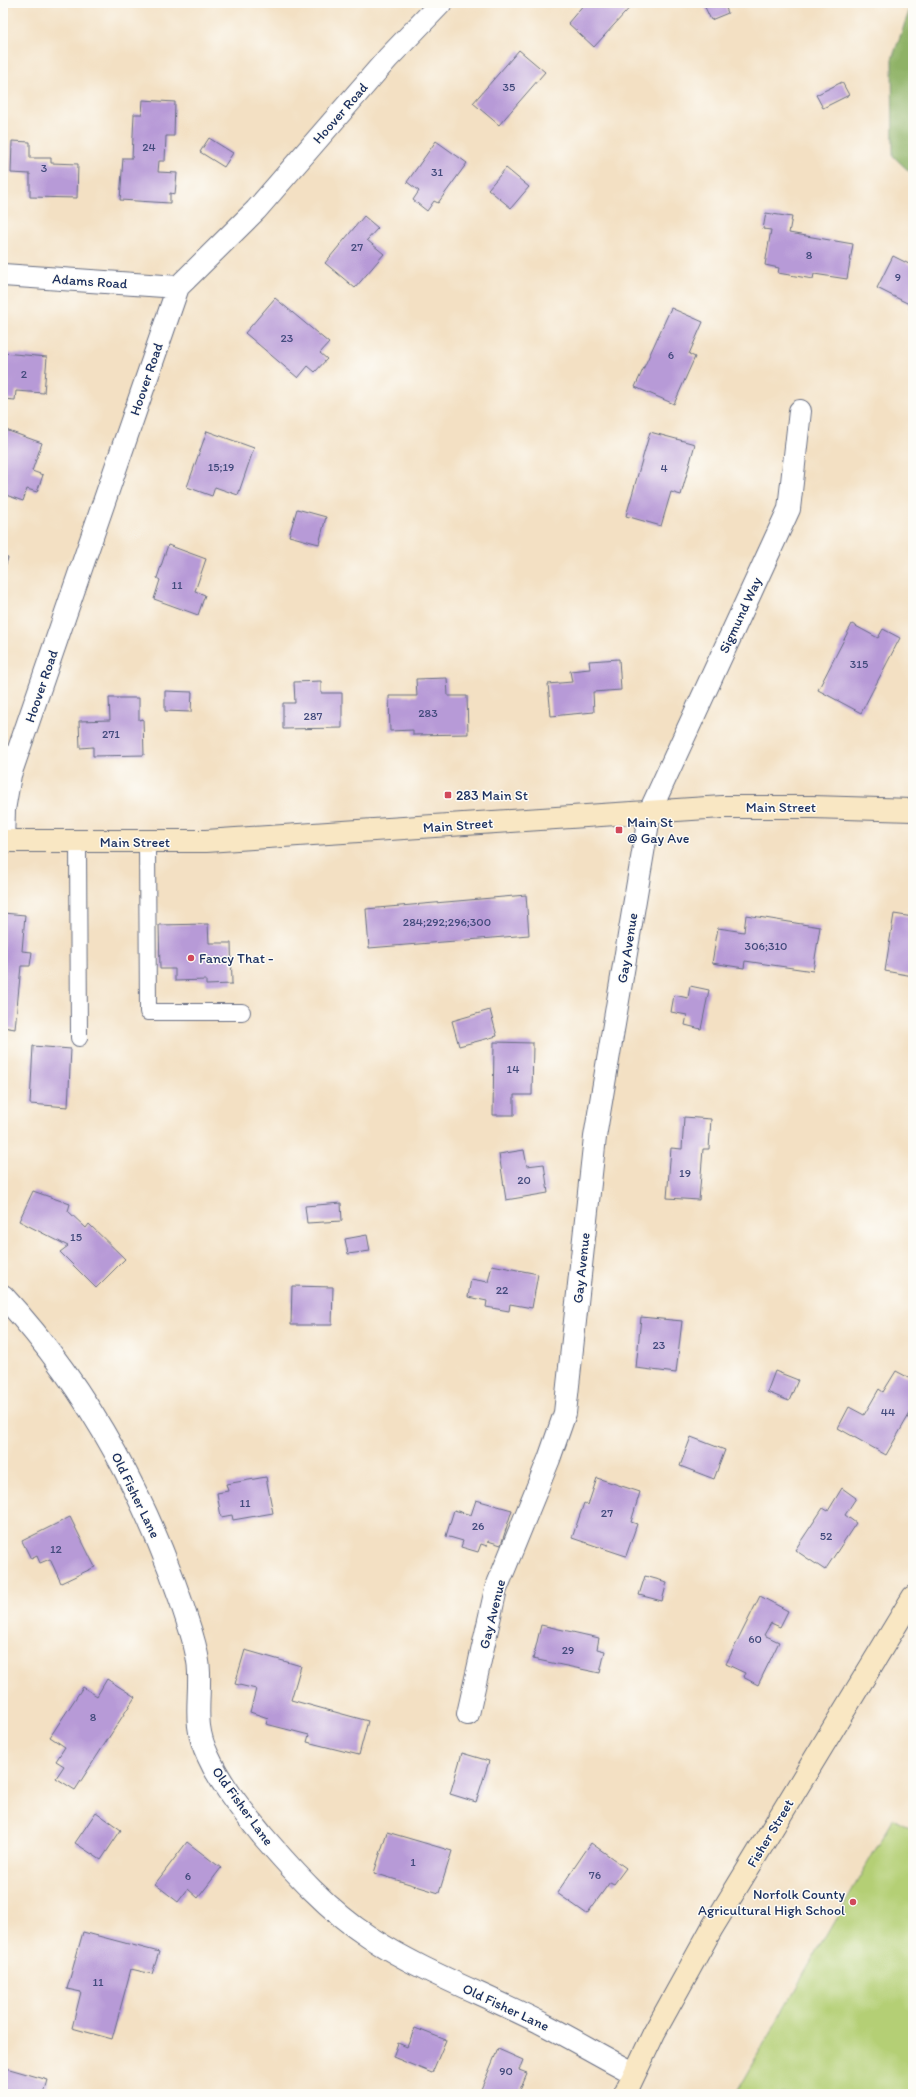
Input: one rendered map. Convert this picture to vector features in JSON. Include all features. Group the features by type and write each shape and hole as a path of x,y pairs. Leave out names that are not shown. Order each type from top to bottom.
{"main road":[{"name":"Main Street","path":"3,841 147,842 293,837 650,811 722,808 812,807 913,810"},
{"name":"Fisher Street","path":"624,2094 712,1928 913,1597"}],"street":[{"name":"Hoover Road","path":"3,841 4,810 10,775 178,287 256,210 388,58 441,3"},
{"name":"Adams Road","path":"3,275 178,287"},
{"name":"Sigmund Way","path":"650,811 789,509 800,411"},
{"name":"Gay Avenue","path":"468,1714 496,1589 565,1413 596,1137 650,811"},
{"name":"Old Fisher Lane","path":"3,1296 45,1347 91,1413 112,1446 148,1515 196,1649 199,1676 197,1714 201,1739 207,1755 219,1778 248,1817 301,1878 346,1919 369,1937 442,1977 547,2026 634,2074"}],"lane":[{"path":"78,842 79,1038"},
{"path":"147,842 148,1012 242,1012"}],"green space":[{"path":"912,3 913,175 893,156 892,59"},
{"path":"893,1819 913,1830 913,2094 735,2094"}],"building":[{"path":"585,3 634,3 594,47 568,23"},
{"path":"708,3 724,3 728,13 711,20 704,5"},
{"path":"519,50 545,72 499,125 473,103"},
{"path":"842,82 849,95 823,108 816,95"},
{"path":"143,100 175,102 174,136 166,136 165,161 159,161 158,172 177,173 175,194 170,193 170,203 120,200 123,158 132,158 134,114 142,114"},
{"path":"209,138 233,153 224,167 200,152"},
{"path":"12,141 30,142 30,158 51,158 51,163 78,164 77,198 30,197 30,174 11,173"},
{"path":"436,141 467,163 438,203 434,201 427,211 413,200 419,191 407,182"},
{"path":"506,168 529,187 511,208 488,189"},
{"path":"766,213 792,217 789,233 853,244 847,279 814,274 813,279 778,273 779,268 765,265 771,230 763,229"},
{"path":"364,216 378,228 367,240 384,254 355,288 325,263"},
{"path":"893,256 913,266 913,311 909,309 911,305 877,288"},
{"path":"275,298 329,343 320,353 327,359 315,372 308,366 298,378 245,333"},
{"path":"671,308 703,322 689,354 695,357 674,404 635,387"},
{"path":"3,353 47,357 44,393 16,391 15,400 3,399"},
{"path":"3,429 42,443 32,471 43,475 37,492 27,489 23,501 3,494"},
{"path":"207,431 254,448 238,495 215,487 212,496 187,487"},
{"path":"650,432 695,444 681,495 671,492 661,526 626,516"},
{"path":"297,509 326,517 319,544 289,536"},
{"path":"168,545 206,559 195,591 205,595 198,615 154,599 160,580 157,578"},
{"path":"3,556 8,558 3,573"},
{"path":"852,624 878,638 883,629 900,638 861,713 818,690"},
{"path":"619,659 621,690 593,692 594,712 551,716 548,684 572,682 570,671 590,669 589,661"},
{"path":"447,678 448,696 467,696 468,734 413,735 413,730 390,731 389,696 417,696 416,679"},
{"path":"321,681 321,693 342,693 342,728 283,729 283,703 295,703 294,682"},
{"path":"165,691 192,692 191,712 165,711"},
{"path":"109,698 139,698 139,720 143,719 144,755 93,756 93,747 80,748 79,721 110,720"},
{"path":"526,895 529,935 369,948 366,909"},
{"path":"3,913 25,915 22,951 32,952 30,966 21,966 15,1029 3,1027"},
{"path":"894,914 913,917 913,976 885,971"},
{"path":"746,915 820,927 813,971 745,961 744,968 712,963 718,928 744,932"},
{"path":"208,924 209,943 231,943 232,984 206,985 206,980 175,981 175,969 160,969 159,925"},
{"path":"690,986 709,990 701,1029 685,1025 687,1015 671,1012 674,995 688,998"},
{"path":"490,1010 497,1036 459,1046 452,1021"},
{"path":"494,1042 533,1043 532,1095 514,1095 514,1115 493,1115"},
{"path":"33,1046 71,1049 68,1107 30,1104"},
{"path":"684,1117 711,1119 709,1149 703,1149 699,1200 667,1198 671,1148 682,1149"},
{"path":"524,1150 527,1166 544,1164 548,1193 506,1200 499,1154"},
{"path":"33,1191 70,1204 68,1211 86,1228 89,1224 125,1259 96,1288 60,1252 68,1246 19,1221"},
{"path":"341,1203 342,1221 307,1223 305,1206"},
{"path":"367,1235 370,1251 348,1254 345,1239"},
{"path":"492,1265 538,1274 532,1308 510,1304 509,1311 486,1307 487,1301 468,1297 471,1279 488,1282"},
{"path":"292,1286 333,1287 332,1325 291,1325"},
{"path":"641,1317 682,1321 676,1373 636,1368"},
{"path":"775,1371 798,1380 789,1401 767,1392"},
{"path":"896,1371 913,1380 913,1408 886,1455 838,1428 849,1407 864,1415 879,1389 883,1392"},
{"path":"691,1437 725,1450 714,1479 680,1466"},
{"path":"266,1477 273,1513 233,1520 232,1515 221,1517 217,1493 228,1491 226,1484"},
{"path":"597,1478 640,1492 631,1522 637,1524 626,1556 572,1538 584,1503 588,1505"},
{"path":"842,1488 856,1498 845,1515 856,1523 825,1570 795,1550 823,1508 828,1511"},
{"path":"476,1500 512,1510 501,1545 488,1541 487,1546 481,1544 478,1552 461,1547 463,1541 446,1536 454,1510 471,1515"},
{"path":"70,1517 95,1567 61,1583 50,1559 40,1563 37,1556 31,1559 22,1541"},
{"path":"645,1576 667,1582 662,1601 639,1595"},
{"path":"760,1596 788,1611 780,1627 771,1623 764,1635 779,1642 758,1685 743,1677 745,1673 726,1664"},
{"path":"541,1625 599,1638 597,1649 605,1651 600,1673 533,1659"},
{"path":"245,1650 301,1666 291,1700 368,1721 359,1755 307,1742 309,1735 266,1724 268,1718 250,1712 256,1689 235,1684"},
{"path":"107,1679 135,1697 75,1790 56,1778 64,1766 56,1761 65,1747 50,1737 83,1687 97,1696"},
{"path":"462,1753 489,1761 476,1802 450,1794"},
{"path":"96,1812 121,1830 101,1860 75,1843"},
{"path":"387,1832 452,1851 439,1893 374,1873"},
{"path":"187,1842 221,1868 198,1898 188,1889 178,1902 155,1884"},
{"path":"591,1843 626,1868 614,1884 610,1882 587,1914 557,1893"},
{"path":"83,1932 159,1952 152,1974 131,1969 112,2039 72,2028 81,1992 67,1989"},
{"path":"415,2028 446,2040 432,2073 393,2057 398,2043 407,2047"},
{"path":"498,2049 523,2060 519,2070 527,2073 518,2094 479,2094"},
{"path":"6,2068 48,2080 44,2094 3,2094 3,2078"}],"place":[{"name":"283 Main St","path":"448,795"},
{"name":"Main St @ Gay Ave","path":"619,830"},
{"name":"Fancy That -","path":"191,958"},
{"name":"Norfolk County Agricultural High School","path":"853,1902"}]}
